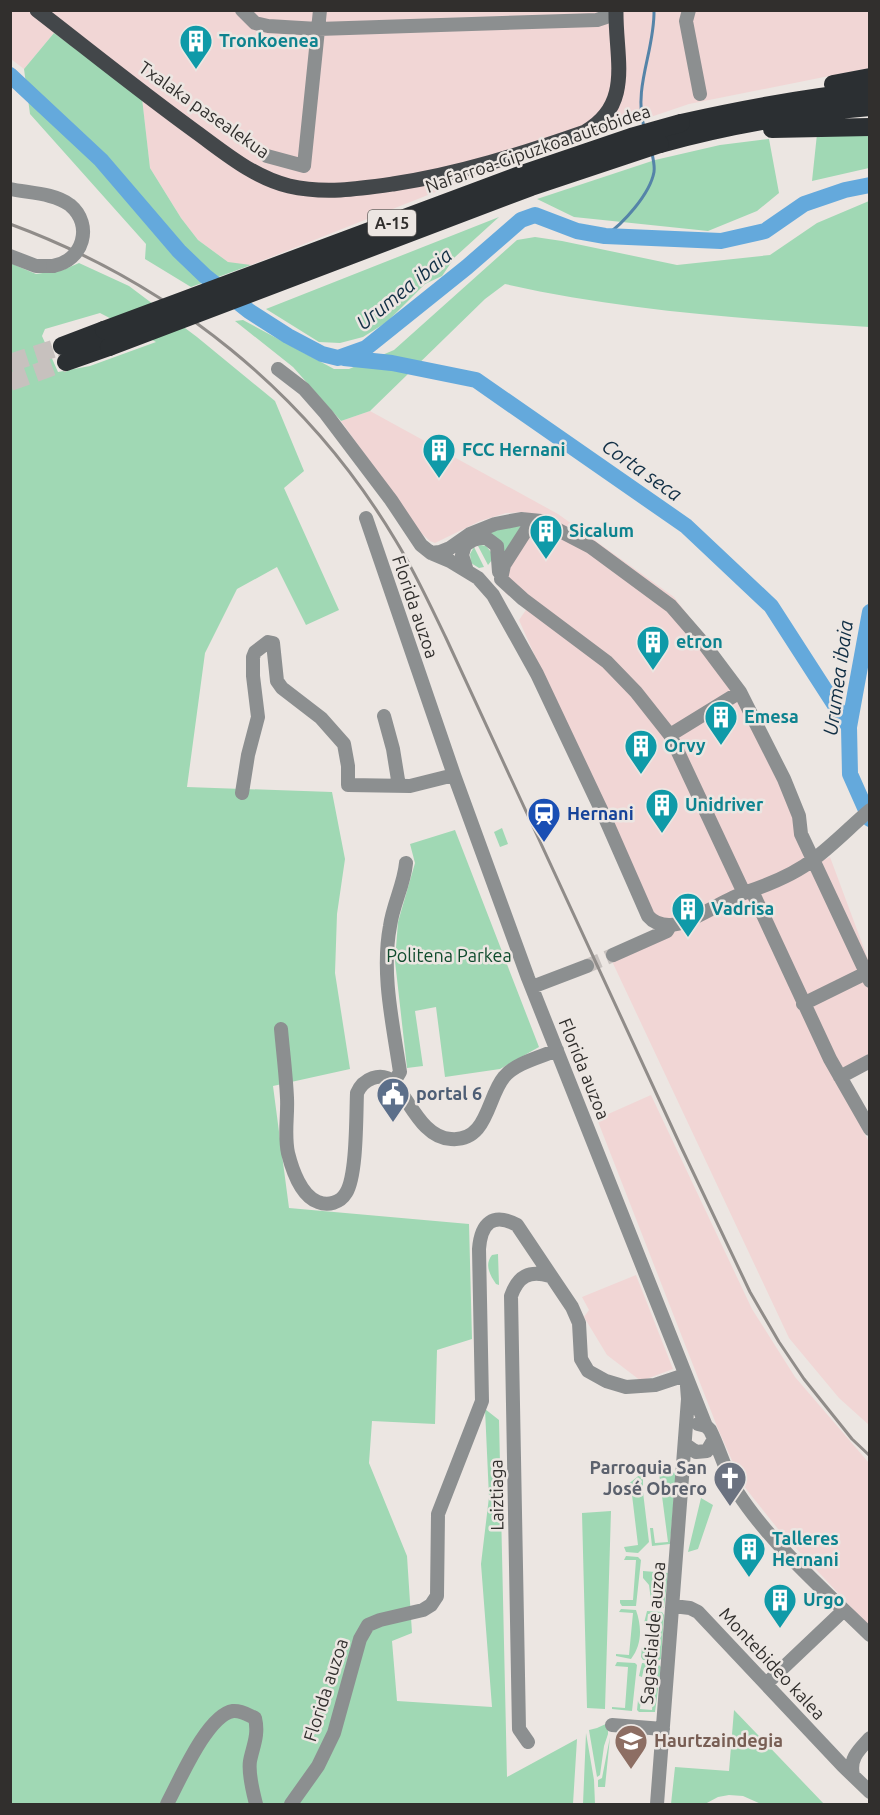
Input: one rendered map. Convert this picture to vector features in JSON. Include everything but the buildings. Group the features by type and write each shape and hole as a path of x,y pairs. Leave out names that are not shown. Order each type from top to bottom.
{"highway":[{"path":"716,115 752,100 870,77"},
{"name":"Nafarroa-Gipuzkoa autobidea","path":"64,354 531,187 660,144 685,134 716,115 800,99 870,91"},
{"name":"Nafarroa-Gipuzkoa autobidea","path":"107,338 536,169 631,137 685,134 802,114 870,107"},
{"path":"685,134 870,127"}],"main road":[{"name":"Txalaka pasealekua","path":"37,10 158,105 251,171 289,186 327,190 355,190 422,179 497,161 597,126 610,111 618,92 615,10"}],"street":[{"path":"242,10 255,23 318,29 410,26 523,16 597,20 615,10"},
{"path":"267,156 304,166 320,10"},
{"path":"410,26 418,10"},
{"path":"689,10 686,21 700,94"},
{"path":"10,189 58,199 69,205 80,218 83,231 79,250 66,263 40,267 10,256"},
{"path":"278,369 304,388 326,414 391,500 416,539 430,553 456,553 468,542 480,537 488,539 497,546 501,579 523,599 607,662 636,692 669,735 840,1077 870,1129"},
{"name":"Florida auzoa","path":"366,518 454,775 537,985 557,1050 706,1426 698,1444"},
{"path":"456,553 470,534 495,524 521,519 541,521 591,547 671,606 704,644 740,692 784,779 799,816 801,834 868,977 803,1004"},
{"path":"501,579 504,565 527,529 541,521"},
{"path":"456,553 467,571 483,582 493,595 537,674 648,916 653,921 670,926 794,872 814,859 870,810"},
{"path":"242,793 248,755 258,717 253,657 255,652 268,642 273,643 275,649 277,681 282,688 321,718 344,744 348,766 348,785 410,786 454,775"},
{"path":"669,735 740,692"},
{"path":"384,716 393,749 399,786"},
{"path":"394,1082 400,1072 387,977 387,952 390,925 405,873 405,863"},
{"path":"642,941 653,921"},
{"path":"613,955 667,931 670,926"},
{"path":"537,985 587,966"},
{"path":"281,1029 287,1100 285,1133 288,1154 302,1188 309,1198 321,1203 333,1203 348,1192 354,1156 357,1093 361,1084 372,1077 382,1077 394,1082 425,1126 432,1133 452,1140 471,1134 483,1123 496,1090 505,1075 557,1050"},
{"path":"840,1077 870,1061"},
{"name":"Florida auzoa","path":"291,1804 318,1766 334,1733 360,1639 368,1625 423,1610 437,1596 438,1514 482,1401 479,1249 480,1236 484,1228 489,1222 497,1219 508,1220 517,1225 550,1276"},
{"name":"Laiztiaga","path":"528,1742 519,1729 511,1296 516,1284 522,1278 540,1273 550,1276"},
{"path":"550,1276 572,1307 579,1323 581,1359 588,1371 606,1381 626,1387 655,1385 685,1375"},
{"name":"Florida auzoa","path":"685,1375 698,1444"},
{"path":"706,1426 693,1425 698,1444 722,1458 737,1491 753,1514 778,1543 870,1635"},
{"name":"Sagastialde auzoa","path":"657,1804 685,1465 698,1444"},
{"name":"Montebideo kalea","path":"673,1606 698,1611 837,1760 852,1768 870,1792"},
{"path":"766,1684 844,1610"},
{"path":"167,1804 206,1732 220,1717 233,1711 255,1718 257,1728 255,1746 250,1762 256,1804"},
{"path":"612,1725 663,1729"},
{"path":"852,1768 870,1738"}],"shaded area":[{"path":"10,11 869,11 869,68 689,104 476,176 251,265 238,265 228,262 198,240 181,218 150,168 142,98 54,33 24,69 11,59"},
{"path":"370,411 558,514 674,597 733,674 814,859 656,929 519,620 528,607 505,593 506,572 530,533 525,512 506,513 480,521 435,543 430,541 421,533 341,421"},
{"path":"830,857 869,962 869,1059 834,1077 869,1142 869,1425 839,1398 789,1338 610,957"},
{"path":"651,1095 752,1309 795,1377 869,1463 869,1626 778,1529 743,1485 718,1429 597,1119"},
{"path":"636,1275 673,1369 641,1381 607,1355 584,1317 589,1310 582,1297"}],"green space":[{"path":"54,33 142,98 150,168 181,218 198,240 228,262 251,265 191,287 145,259 146,244 30,114 24,69"},
{"path":"817,134 869,134 869,168 812,181"},
{"path":"769,139 779,193 757,211 708,231 574,217 537,199 655,160 720,145"},
{"path":"869,201 869,327 732,317 641,307 505,284 485,299 370,411 341,421 293,367 235,321 243,320 334,369 349,369 394,350 517,240 535,237 562,241 677,265 770,255 817,223"},
{"path":"499,217 455,257 442,276 425,284 387,322 363,337 340,343 319,342 266,309"},
{"path":"10,263 36,274 63,270 79,263 129,286 197,337 275,401 304,471 284,488 339,610 306,625 277,567 237,589 205,653 187,787 332,792 345,859 337,914 335,973 350,1069 273,1086 289,1208 469,1224 472,1339 437,1350 435,1424 372,1421 369,1463 407,1556 412,1633 392,1641 397,1701 492,1707 481,1564 489,1497 485,1409 499,1420 507,1777 577,1739 573,1804 11,1804","holes":["100,313 156,342 90,366 58,372 42,336 45,329"]},
{"path":"521,526 505,555 490,535 489,529"},
{"path":"478,546 486,546 491,552 492,560 488,565"},
{"path":"474,547 484,567 479,568 471,563 470,554"},
{"path":"502,828 508,844 500,847 494,832"},
{"name":"Politena Parkea","path":"455,830 539,1047 500,1069 445,1077 436,1007 415,1011 423,1066 407,1068 395,961 398,922 415,863 410,844"},
{"path":"498,1254 499,1285 496,1284 488,1266 492,1255"},
{"path":"653,1470 676,1473 670,1544 652,1546 650,1528 653,1528 655,1543 668,1542 659,1473 647,1474"},
{"path":"643,1472 649,1542 638,1553 626,1552 624,1547 638,1545 632,1495 620,1496 620,1491"},
{"path":"701,1498 713,1505 698,1549 688,1552"},
{"path":"611,1511 605,1709 587,1708 582,1513"},
{"path":"626,1556 638,1557 641,1560 636,1606 622,1606 620,1603 620,1600 633,1600 636,1560 624,1560"},
{"path":"643,1571 668,1573 664,1608 652,1608 649,1585 643,1578"},
{"path":"621,1609 636,1610 639,1623 639,1642 631,1659 616,1656 616,1654 629,1655 633,1613 619,1612"},
{"path":"647,1611 662,1612 664,1615 661,1659 658,1661 643,1660 641,1657 642,1647 645,1647 645,1656 657,1657 660,1615 648,1614 647,1623 644,1623"},
{"path":"617,1662 637,1665 632,1711 612,1709 612,1707 625,1708 628,1667 615,1666"},
{"path":"642,1663 658,1664 661,1667 655,1712 637,1710 638,1700 641,1700 640,1709 652,1710 656,1669 644,1668 642,1677 639,1676"},
{"path":"734,1710 824,1804 761,1804 743,1796 729,1795 718,1797 705,1804 671,1804 675,1767 729,1771"},
{"path":"608,1723 600,1775 597,1777 589,1730"},
{"path":"586,1733 594,1780 595,1804 583,1804"},
{"path":"610,1737 605,1787 598,1787 598,1780 602,1778"}],"waterway":[{"path":"644,127 641,97 654,10"},
{"name":"Urumea ibaia","path":"10,75 101,160 179,251 205,276 249,311 288,336 322,354 338,358 366,348 467,267 521,220 535,215 577,231 605,236 721,241 765,231 804,204 845,190 870,185"},
{"path":"605,236 620,224 647,190 654,172 652,153"},
{"name":"Corta seca","path":"344,358 392,363 476,380 686,526 771,606 849,727"},
{"name":"Urumea ibaia","path":"870,612 849,727 850,774 870,819"}],"tunnel":[{"path":"10,363 62,346"},
{"path":"10,382 66,362"},
{"path":"587,966 613,955"}],"railway":[{"path":"10,224 69,249 126,278 180,312 231,350 278,391 321,437 361,487 403,553 434,613 750,1292 804,1379 852,1439 870,1456"}],"place":[{"name":"Tronkoenea","path":"196,70"},
{"name":"FCC Hernani","path":"439,479"},
{"name":"Sicalum","path":"546,560"},
{"name":"etron","path":"653,671"},
{"name":"Emesa","path":"721,746"},
{"name":"Orvy","path":"641,775"},
{"name":"Unidriver","path":"662,834"},
{"name":"Hernani","path":"544,843"},
{"name":"Vadrisa","path":"688,938"},
{"name":"portal 6","path":"393,1123"},
{"name":"Parroquia San José Obrero","path":"730,1507"},
{"name":"Talleres Hernani","path":"749,1578"},
{"name":"Urgo","path":"780,1629"},
{"name":"Haurtzaindegia","path":"631,1770"}]}
